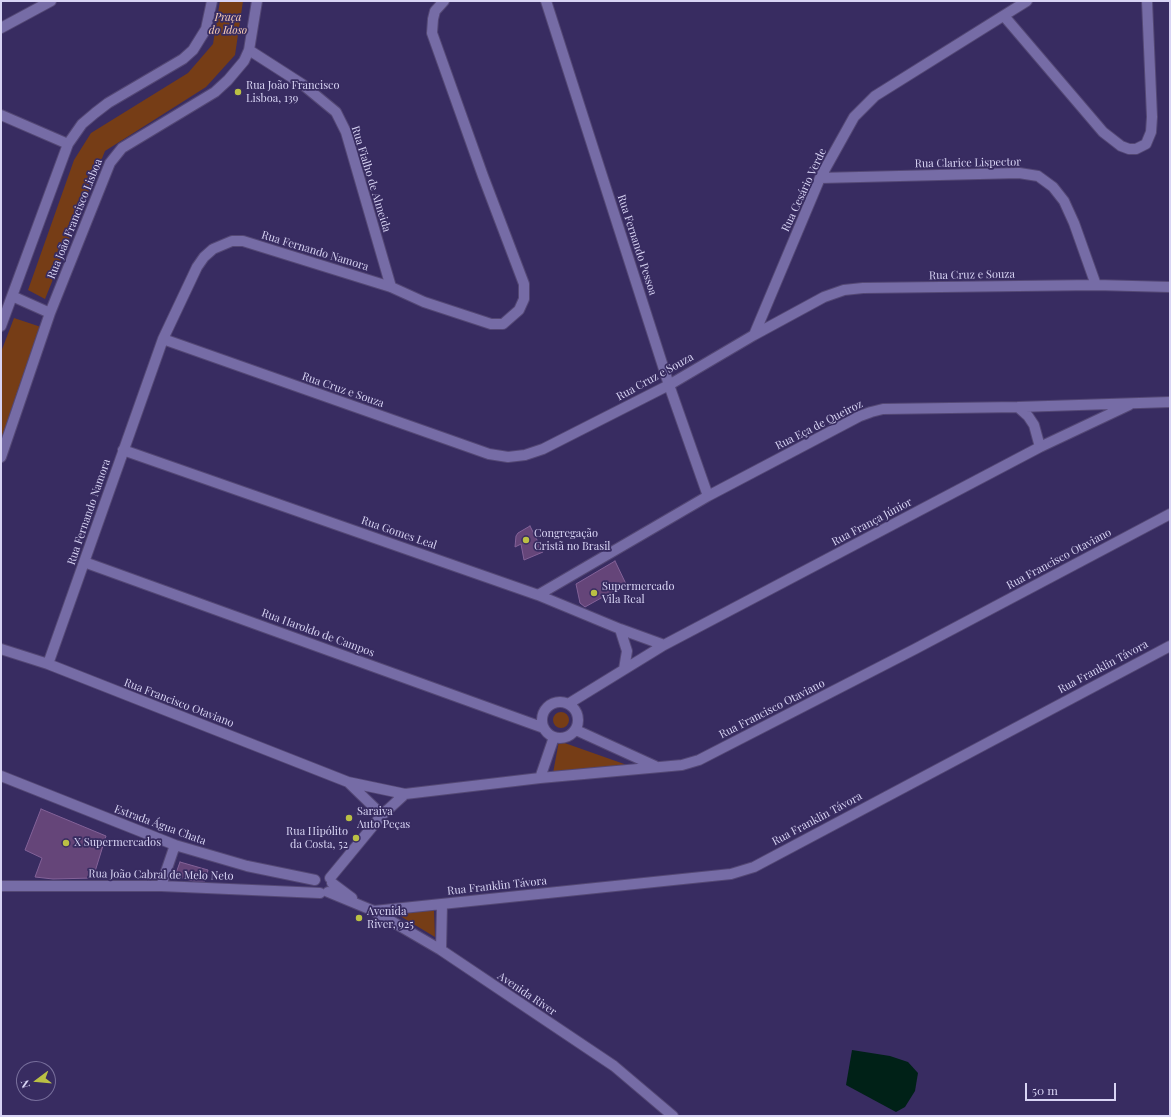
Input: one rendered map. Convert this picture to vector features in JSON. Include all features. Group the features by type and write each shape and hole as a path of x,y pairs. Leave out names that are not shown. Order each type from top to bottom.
{"street":[{"path":"1,28 50,1"},
{"path":"1,326 68,144 82,124 108,103 183,59 193,50 206,29 212,1"},
{"name":"Rua João Francisco Lisboa","path":"1,457 50,314 110,163 122,148 215,92 228,80 244,62 249,50 257,1"},
{"name":"Rua Fernando Namora","path":"48,664 163,339 197,267 204,257 213,249 232,241 243,241 391,287 424,302 491,324 503,324 519,310 524,299 524,284 483,176 432,33 432,19 435,11 444,1"},
{"name":"Rua Fernando Pessoa","path":"546,1 669,385 708,496"},
{"name":"Rua Cesário Verde","path":"754,335 820,178 854,117 874,96 1027,1"},
{"path":"1004,16 1103,132 1121,146 1129,149 1136,149 1146,144 1151,132 1152,118 1147,1"},
{"name":"Rua Fialho de Almeida","path":"249,50 302,84 336,112 346,132 391,287"},
{"path":"1,115 68,144"},
{"name":"Rua Clarice Lispector","path":"820,178 1019,173 1038,176 1053,187 1064,201 1074,223 1096,285"},
{"name":"Rua Cruz e Souza","path":"163,339 489,454 508,457 525,455 543,449 669,385 754,335 824,297 844,290 863,288 1096,285 1170,287"},
{"path":"12,296 50,314"},
{"name":"Rua Eça de Queiroz","path":"538,594 708,496 860,416 871,412 884,409 1018,407 1170,402"},
{"name":"Rua França Júnior","path":"568,704 624,668 664,645 1040,447 1135,403"},
{"path":"1018,407 1028,416 1034,425 1040,447"},
{"name":"Rua Gomes Leal","path":"123,450 538,594 620,629 664,645"},
{"name":"Rua Francisco Otaviano","path":"1,649 48,664 348,782 405,794 540,778 655,766 682,765 699,760 915,650 1170,514"},
{"name":"Rua Haroldo de Campos","path":"84,562 544,728"},
{"path":"620,629 627,652 624,668"},
{"name":"Rua Franklin Távora","path":"374,911 731,874 754,867 1170,646"},
{"path":"556,703 568,704 576,713 578,719 576,730 567,737 554,737 544,728 543,722 546,710 556,703"},
{"path":"576,730 655,766"},
{"path":"540,778 554,737"},
{"name":"Estrada Água Chata","path":"1,776 175,845 247,866 315,880"},
{"name":"Rua Francisco Otaviano","path":"348,782 382,815"},
{"path":"331,880 322,875 315,880 315,889 324,893 332,888 331,880 382,815 405,794"},
{"path":"161,886 175,845"},
{"name":"Avenida River","path":"331,880 360,904"},
{"name":"Rua João Cabral de Melo Neto","path":"1,886 161,886 324,893"},
{"name":"Avenida River","path":"324,893 360,904 441,950 614,1066 673,1116"},
{"path":"441,950 442,904"}],"green space":[{"name":"Praça do Idoso","path":"220,1 243,1 235,55 206,87 105,151 45,299 28,290 74,160 91,133 188,73 213,44"},
{"path":"14,318 44,328 1,443 1,352"},
{"path":"561,712 567,714 569,720 567,726 561,728 555,726 553,720 555,714"},
{"path":"559,741 627,765 553,773"},
{"path":"434,910 435,937 395,913"}],"shaded area":[{"path":"852,1050 890,1056 908,1062 918,1073 915,1091 905,1107 896,1112 846,1085"}],"building":[{"name":"Congregação Cristã no Brasil","path":"530,526 543,552 524,560 521,544 515,547 516,536 518,533"},
{"name":"Supermercado Vila Real","path":"615,561 626,584 585,607 580,603 576,584"},
{"name":"X Supermercados","path":"41,809 106,836 93,878 53,879 35,877 42,858 25,850"},
{"path":"180,862 208,870 205,881 193,881 175,876"}],"place":[{"name":"Rua João Francisco Lisboa, 139","path":"238,92"},
{"name":"Congregação Cristã no Brasil","path":"526,540"},
{"name":"Supermercado Vila Real","path":"594,593"},
{"name":"Saraiva Auto Peças","path":"349,818"},
{"name":"Rua Hipólito da Costa, 52","path":"356,838"},
{"name":"X Supermercados","path":"66,843"},
{"name":"Avenida River, 925","path":"359,918"}]}
